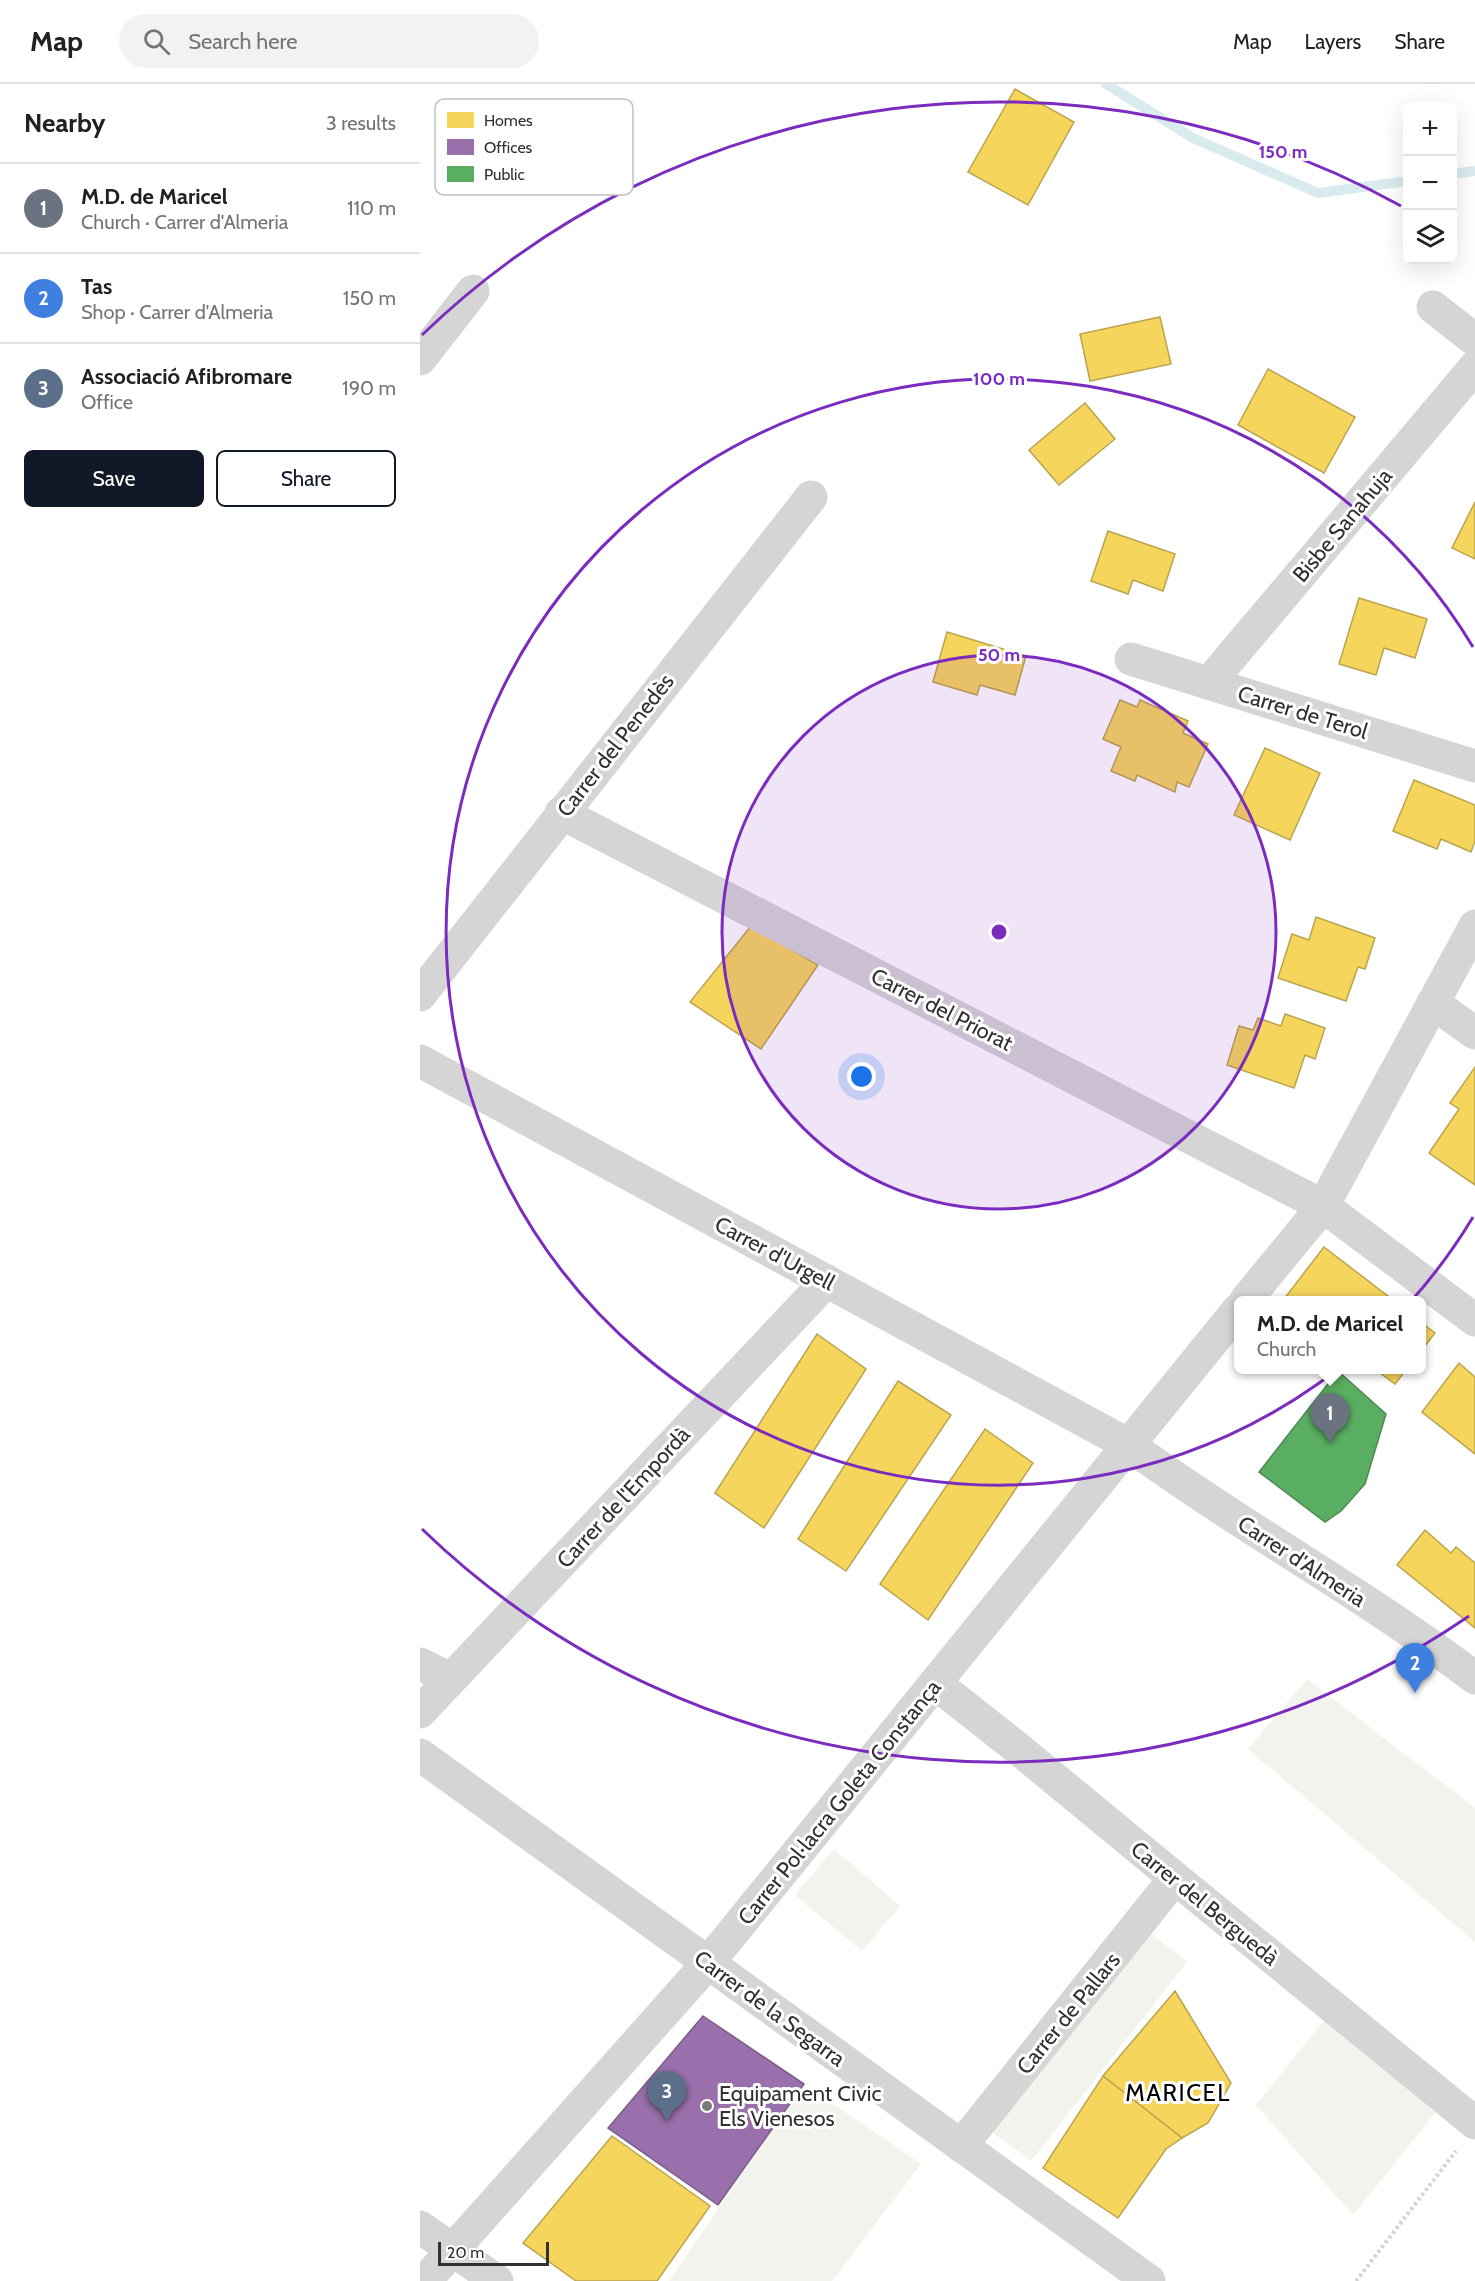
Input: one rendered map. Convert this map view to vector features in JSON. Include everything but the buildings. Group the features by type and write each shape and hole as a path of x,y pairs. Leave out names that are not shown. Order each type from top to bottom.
{"street":[{"path":"420,359 473,291"},
{"path":"1433,307 1475,340"},
{"name":"Bisbe Sanahuja","path":"1209,683 1475,367"},
{"name":"Carrer del Penedès","path":"420,995 811,497"},
{"name":"Carrer de Terol","path":"1131,659 1475,766"},
{"name":"Carrer del Priorat","path":"561,813 1323,1206 1475,1320"},
{"path":"1249,1296 1323,1206 1475,926"},
{"path":"1433,1003 1475,1033"},
{"name":"Carrer d'Urgell","path":"420,1061 1129,1445"},
{"name":"Carrer de l'Empordà","path":"420,1712 827,1281"},
{"name":"Carrer Pol·lacra Goleta Constança","path":"425,2281 708,1963 1234,1316"},
{"name":"Carrer d'Almeria","path":"1129,1445 1183,1484 1434,1647 1475,1678"},
{"path":"420,1664 452,1679"},
{"name":"Carrer del Berguedà","path":"935,1683 1174,1878 1468,2134"},
{"name":"Carrer de la Segarra","path":"420,1755 1149,2281"},
{"name":"Carrer de Pallars","path":"961,2146 1174,1878"},
{"path":"420,2227 497,2281"}],"path":[{"path":"1356,2281 1468,2134"}],"shaded area":[{"path":"1307,1679 1475,1808 1475,1942 1248,1749"},
{"path":"834,1849 900,1906 862,1951 795,1895"},
{"path":"1139,1924 1187,1962 1031,2161 980,2123"},
{"path":"1331,2012 1442,2104 1353,2215 1256,2105"},
{"path":"804,2084 921,2164 832,2281 669,2281"}],"waterway":[{"path":"1106,84 1193,138 1318,193 1403,182"},
{"path":"1457,173 1475,171"}],"place":[{"name":"M.D. de Maricel","path":"1330,1443"},
{"name":"Tas","path":"1415,1693"},
{"name":"Equipament Civic Els Vienesos","path":"707,2106"},
{"name":"Associació Afibromare","path":"667,2121"}],"district":[{"name":"MARICEL","path":"1178,2093"}]}
